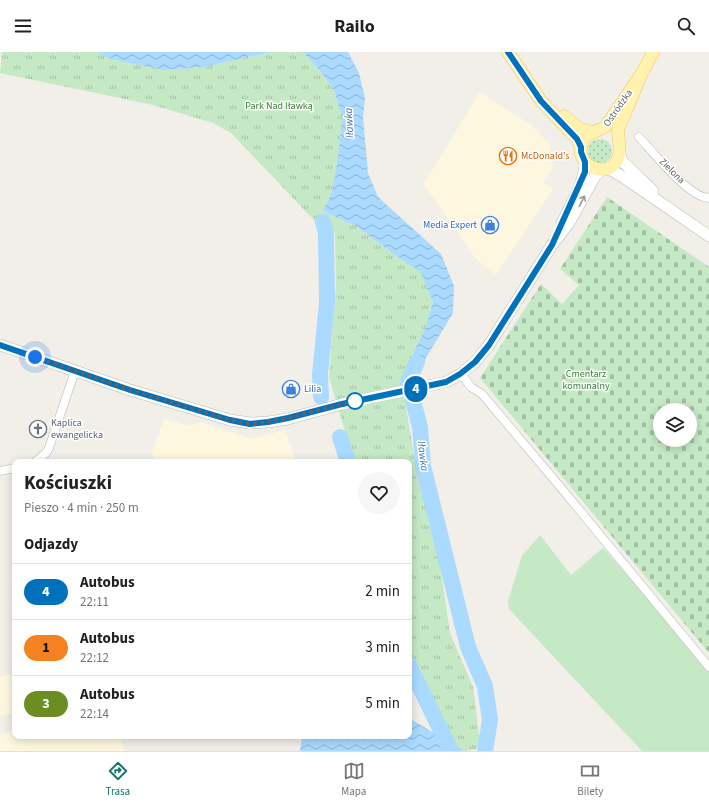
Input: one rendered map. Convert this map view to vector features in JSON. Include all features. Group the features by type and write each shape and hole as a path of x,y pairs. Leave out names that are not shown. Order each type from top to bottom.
{"main road":[{"path":"508,52 541,101 577,139 585,162 585,172 582,180 552,245"},
{"name":"Ostródzka","path":"581,147 586,137 606,126 642,72 653,52"},
{"name":"Ostródzka","path":"620,154 618,130 620,122 642,72"},
{"path":"528,80 558,112 580,129 611,133 618,140"},
{"path":"0,345 130,390 230,420 250,424 288,418 355,401 446,382 460,374 475,362 489,345 552,245 569,223 595,176 615,163 620,154"},
{"path":"620,154 622,161 673,211"},
{"path":"585,162 593,168 605,169 623,177 709,236"}],"street":[{"name":"Zielona","path":"639,137 678,179 696,194 704,198 709,198"},
{"path":"39,459 49,448 75,371"},
{"path":"460,374 471,387 482,394 709,667"},
{"path":"0,471 12,469"}],"shaded area":[{"path":"480,92 531,125 550,145 553,168 543,182 553,189 496,275 476,259 424,184"},
{"path":"164,419 190,426 201,422 252,439 285,430 295,459 154,459 152,452"},
{"path":"12,674 12,714 0,716 0,677"},
{"path":"12,731 12,739 122,739 124,751 0,751 0,734"}],"green space":[{"name":"Park Nad Iławką","path":"2,52 97,52 163,70 204,67 271,52 303,52 334,90 342,118 338,157 332,192 323,210 356,226 399,258 420,270 433,302 426,326 406,369 402,382 414,456 435,531 450,633 473,687 480,741 476,749 464,751 450,742 432,699 412,662 412,459 353,459 329,377 336,286 335,233 314,220 231,133 213,123 153,105 0,73"},
{"path":"600,139 605,140 611,146 611,156 605,162 600,163 595,162 589,156 588,151 589,146 595,140"},
{"name":"Cmentarz komunalny","path":"607,197 709,267 709,653 480,378 541,284 562,304 579,285 560,269"},
{"path":"540,535 571,575 603,548 709,667 709,751 642,751 509,609 508,601 522,556"}],"water":[{"path":"97,52 271,52 204,67 163,70 111,59"},
{"path":"303,52 348,52 359,73 365,98 363,117 368,173 378,197 441,254 454,286 453,313 412,381 402,382 406,369 426,326 433,302 420,271 399,258 356,226 323,210 332,192 338,157 342,118 334,90"},
{"path":"412,720 464,751 300,751 302,739 412,739"}],"waterway":[{"name":"Iławka","path":"321,397 320,374 327,303 326,233 323,222"},
{"name":"Iławka","path":"417,362 408,382 420,427 423,466 468,647 485,686 490,720 485,751"},
{"name":"Iławka","path":"340,437 347,459"},
{"name":"Iławka","path":"412,671 451,751"}],"bus line":[{"name":"4","path":"0,345 130,390 230,420 250,424 288,418 342,404 446,382 460,374 475,362 489,345 538,269 552,245 585,172 585,162 582,158 581,147 577,139 541,101 508,52"}],"place":[{"name":"McDonald's","path":"508,156"},
{"name":"Media Expert","path":"490,225"},
{"name":"Lilia","path":"291,389"},
{"name":"Kaplica ewangelicka","path":"38,429"}],"route":[{"path":"35,357 130,390 230,420 250,424 288,418 355,401"}]}
